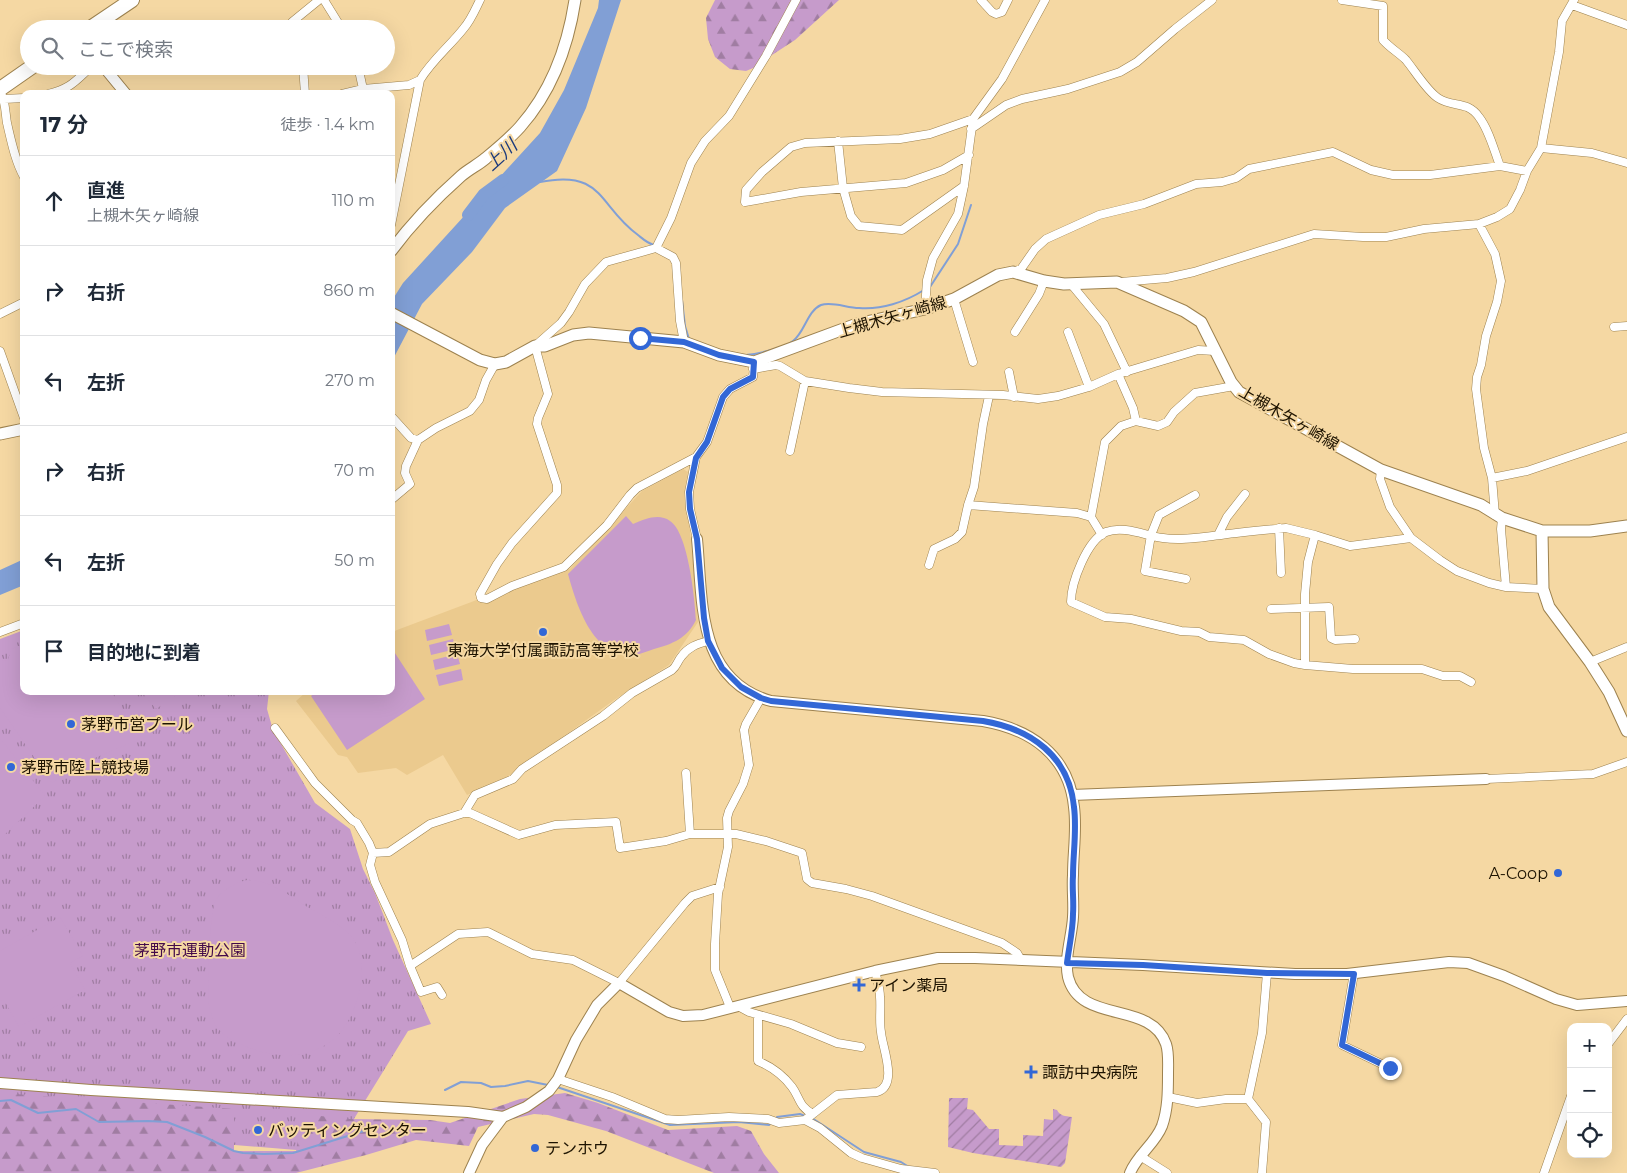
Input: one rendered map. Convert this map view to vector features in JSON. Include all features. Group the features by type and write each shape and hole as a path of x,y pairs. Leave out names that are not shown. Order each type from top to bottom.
{"highway":[{"path":"102,20 132,0"},
{"path":"2,89 21,75"}],"main road":[{"path":"395,246 412,223 438,197 463,174 486,158 520,127 550,85 564,46 575,0"},
{"name":"上槻木矢ヶ崎線","path":"754,365 857,324 954,299 998,275 1013,272 1044,281 1071,284 1117,282 1184,311 1201,322 1230,382 1240,392 1380,470 1481,505 1498,516 1542,531 1590,531 1627,526"},
{"path":"395,315 480,360 495,364 506,362 535,346 545,346 572,335 589,333 684,342 754,365"},
{"path":"0,434 20,430"},
{"path":"1542,531 1543,589 1549,607 1590,662 1609,692 1627,731"}],"street":[{"path":"294,20 319,0"},
{"path":"324,0 336,20"},
{"path":"395,205 420,80 427,69 464,28 474,14 480,0"},
{"path":"696,458 637,488 607,525 564,567 512,586 487,599 481,598 480,594 497,564 512,543 556,493 557,484 537,424 548,394 535,346 561,323 585,284 606,262 657,245 671,218 691,163 705,140 729,116 766,56 796,0"},
{"path":"981,0 996,14 1002,12 1008,0"},
{"path":"925,305 927,280 933,258 958,214 964,186 973,119 1002,79 1044,0"},
{"path":"971,129 1006,105 1022,99 1068,89 1120,72 1137,62 1212,0"},
{"path":"1342,0 1364,5 1383,6 1383,40 1404,58 1437,98 1446,102 1463,104 1471,108 1485,128 1500,166"},
{"path":"1117,282 1167,278 1194,272 1314,234 1363,238 1386,237 1424,229 1479,224 1510,209 1527,171 1541,148 1559,52 1562,21 1573,3 1627,25"},
{"path":"62,90 74,84 81,75"},
{"path":"110,75 123,90"},
{"path":"304,75 305,90"},
{"path":"360,75 363,89"},
{"path":"359,90 409,85 420,80"},
{"path":"2,89 20,96"},
{"path":"2,89 7,124 20,169"},
{"path":"968,155 944,170 906,183 801,192 746,202 746,190 762,172 791,148 805,143 900,138 930,134 973,119"},
{"path":"838,141 843,188 851,216 859,226 902,230 964,186"},
{"path":"1541,148 1592,153 1627,163"},
{"path":"1013,272 1021,269 1035,249 1046,239 1099,215 1144,204 1196,184 1222,182 1236,178 1249,169 1333,152 1371,170 1393,175 1430,175 1500,166 1527,171"},
{"path":"1479,224 1495,254 1500,281 1497,302 1486,336 1476,389 1484,448 1492,478 1501,529 1506,586"},
{"path":"657,245 673,257 676,263 680,321 684,342"},
{"path":"1014,332 1040,294 1044,281"},
{"path":"1071,284 1104,324 1127,372"},
{"path":"954,299 974,362"},
{"path":"0,314 20,304"},
{"path":"1614,327 1627,326"},
{"path":"1068,332 1089,387"},
{"path":"1130,1173 1134,1164 1162,1126 1168,1097 1168,1055 1165,1042 1154,1027 1143,1020 1086,1003 1070,983 1067,963 1073,916 1075,825 1072,795 1061,767 1042,744 1027,734 1000,724 788,703 761,698 741,687 722,668 708,641 704,618 697,539 690,509 689,492 696,458 707,442 723,397 730,389 753,377 754,365 776,365 805,381 848,388 882,392 1003,395 1038,399 1058,396 1089,387 1118,374 1198,350 1215,351"},
{"path":"0,351 20,407"},
{"path":"395,497 410,484 405,473 406,466 418,440 436,428 470,411 479,400 486,380 495,364"},
{"path":"1009,372 1014,397"},
{"path":"1118,374 1133,408 1136,421"},
{"path":"790,451 805,381"},
{"path":"1102,535 1091,517 1105,442 1121,426 1136,421 1158,426 1167,422 1174,412 1195,394 1234,386"},
{"path":"929,565 934,549 955,539 962,532 974,487 989,396"},
{"path":"395,420 411,438 418,440"},
{"path":"1492,478 1554,463 1627,437"},
{"path":"1380,470 1380,478 1390,507 1411,538 1440,560 1458,571 1489,583 1543,589"},
{"path":"1218,535 1227,517 1245,494"},
{"path":"1186,579 1145,571 1151,535 1160,515 1194,495"},
{"path":"968,505 1032,508 1076,513 1091,517"},
{"path":"1279,528 1281,573"},
{"path":"1411,538 1350,546 1286,528 1187,539 1162,538 1117,530 1105,532 1096,540 1086,554 1075,578 1071,602 1105,617 1131,619 1199,632 1209,637 1244,640 1269,654 1294,663 1352,669 1422,669 1443,676 1460,676 1471,682"},
{"path":"1305,665 1305,608 1308,562 1315,536"},
{"path":"1271,609 1329,607 1331,638 1335,640 1355,639"},
{"path":"0,632 20,624"},
{"path":"464,813 475,795 513,779 522,769 603,716 632,693 672,670 677,665 680,657 688,649 696,644 708,641"},
{"path":"1590,662 1627,647"},
{"path":"761,698 744,730 749,765 743,784 729,811 728,847 720,887 715,944 715,970 734,1007 791,1024 837,1043 861,1047"},
{"path":"275,728 315,783 357,823 373,853 370,865 375,882 402,940 421,992 437,987 442,994"},
{"path":"1072,795 1593,774 1627,762"},
{"path":"686,773 690,834"},
{"path":"373,853 389,852 430,824 464,813 470,813 519,835 555,826 616,822 620,848 666,841 690,834 729,835 752,838 802,853 807,879 812,883 872,896 1002,943 1017,953 1020,960"},
{"path":"469,1173 482,1145 503,1117 526,1107 548,1091 558,1079 576,1040 597,1005 619,983 685,903 692,896 720,887"},
{"path":"410,966 458,934 488,932 532,954 573,960 619,983 669,1012 683,1016 703,1015 875,971 938,958 1143,965 1267,973 1354,974 1449,962 1468,963 1504,976 1556,999 1577,1005 1627,1001"},
{"path":"558,1079 612,1097 665,1119 678,1120 728,1116 769,1119 778,1123 805,1120 837,1094 877,1092 885,1086 888,1059 881,1033 880,996 875,971"},
{"path":"1248,1099 1262,1033 1267,973"},
{"path":"1354,974 1342,1045 1390,1068"},
{"path":"758,1015 758,1061 772,1067 787,1081 793,1088 804,1110 812,1114"},
{"path":"1612,1039 1627,1020"},
{"path":"0,1083 468,1112 503,1117"},
{"path":"1168,1097 1197,1104 1226,1099 1248,1099"},
{"path":"1248,1099 1266,1122 1262,1173"},
{"path":"1544,1173 1567,1107"},
{"path":"805,1120 820,1128 851,1153 862,1158 906,1170 935,1173"},
{"path":"1140,1156 1167,1173"}],"shaded area":[{"name":"東海大学付属諏訪高等学校","path":"683,469 688,472 684,494 690,530 698,622 669,665 617,698 507,777 467,795 443,755 407,775 396,768 358,773 347,757 338,755 296,701 303,695 395,695 395,631 474,601 518,580 570,569 642,491"}],"green space":[{"path":"715,0 839,0 795,40 758,66 746,71 730,69 715,57 708,39 706,18"},
{"path":"626,516 633,524 661,517 670,521 676,528 682,538 686,552 696,620 684,636 679,639 667,645 631,655 615,652 604,646 595,636 581,612 568,574"},
{"path":"449,624 452,635 427,641 425,630"},
{"name":"茅野市運動公園","path":"20,632 20,695 269,695 267,709 273,730 315,803 350,829 363,869 431,1024 408,1031 333,1153 0,1126 0,639"},
{"path":"453,639 456,649 431,655 429,645"},
{"name":"茅野市営プール","path":"20,646 20,695 113,695 140,739 90,760 52,783 0,708 0,667 2,661 8,660 11,649"},
{"path":"395,653 425,699 347,750 311,696 395,695"},
{"path":"457,654 460,664 435,670 433,660"},
{"path":"461,669 463,680 439,686 436,675"},
{"path":"144,695 177,695 156,709"},
{"name":"茅野市陸上競技場","path":"0,738 45,796 0,839"},
{"path":"247,880 270,885 336,924 346,931 355,942 360,954 361,984 352,1014 345,1027 332,1041 316,1050 292,1055 262,1052 231,1039 217,1027 213,1019 209,1005 208,984 210,935 214,907 216,900 226,890"},
{"path":"60,917 83,956 70,963 85,990 19,1027 4,1000 0,1001 0,951"},
{"path":"0,1093 234,1109 234,1151 296,1151 302,1114 348,1119 430,1120 450,1123 520,1099 565,1093 598,1103 668,1130 737,1126 751,1131 764,1154 779,1173 714,1173 606,1131 548,1115 534,1114 478,1127 469,1146 416,1140 296,1173 0,1173"},
{"path":"949,1098 968,1098 967,1109 973,1110 989,1129 999,1129 999,1145 1023,1146 1023,1135 1043,1136 1044,1119 1053,1120 1053,1109 1063,1115 1072,1117 1065,1163 1061,1167 973,1153 948,1147"}],"water":[{"path":"599,0 621,0 586,108 557,171 505,208 472,252 422,304 395,355 395,296 403,283 540,133 564,90 598,8"},
{"path":"20,561 20,587 0,595 0,570"}],"waterway":[{"path":"540,182 561,179 589,185 625,224 645,241 654,245"},
{"name":"上川","path":"468,215 484,194 503,180"},
{"path":"930,287 958,244 971,205"},
{"path":"746,355 764,352 789,344 797,337 812,312 821,305 876,308 901,301 924,290"},
{"path":"682,300 685,326 689,339"},
{"path":"445,1090 461,1082 481,1083 491,1087 528,1081 548,1085"},
{"path":"557,1087 670,1125 739,1122 770,1124"},
{"path":"0,1101 11,1100 38,1113 76,1109 99,1122 167,1122 234,1151 243,1153 293,1153 367,1130"},
{"path":"776,1119 777,1117 800,1114 805,1116"},
{"path":"812,1118 864,1152 901,1162 909,1167"}],"place":[{"name":"東海大学付属諏訪高等学校","path":"543,632"},
{"name":"茅野市営プール","path":"71,724"},
{"name":"茅野市陸上競技場","path":"11,767"},
{"name":"A-Coop","path":"1558,873"},
{"name":"アイン薬局","path":"859,985"},
{"name":"諏訪中央病院","path":"1031,1072"},
{"name":"バッティングセンター","path":"258,1130"},
{"name":"テンホウ","path":"535,1148"}],"route":[{"path":"640,338 684,342 719,355 754,362 753,377 730,389 723,397 707,442 696,458 689,492 690,509 697,539 704,618 708,641 722,668 741,687 761,698 771,701 983,721 1011,727 1027,734 1042,744 1061,767 1067,779 1074,805 1073,916 1067,963 1143,965 1267,973 1354,974 1342,1045 1390,1068"}]}
